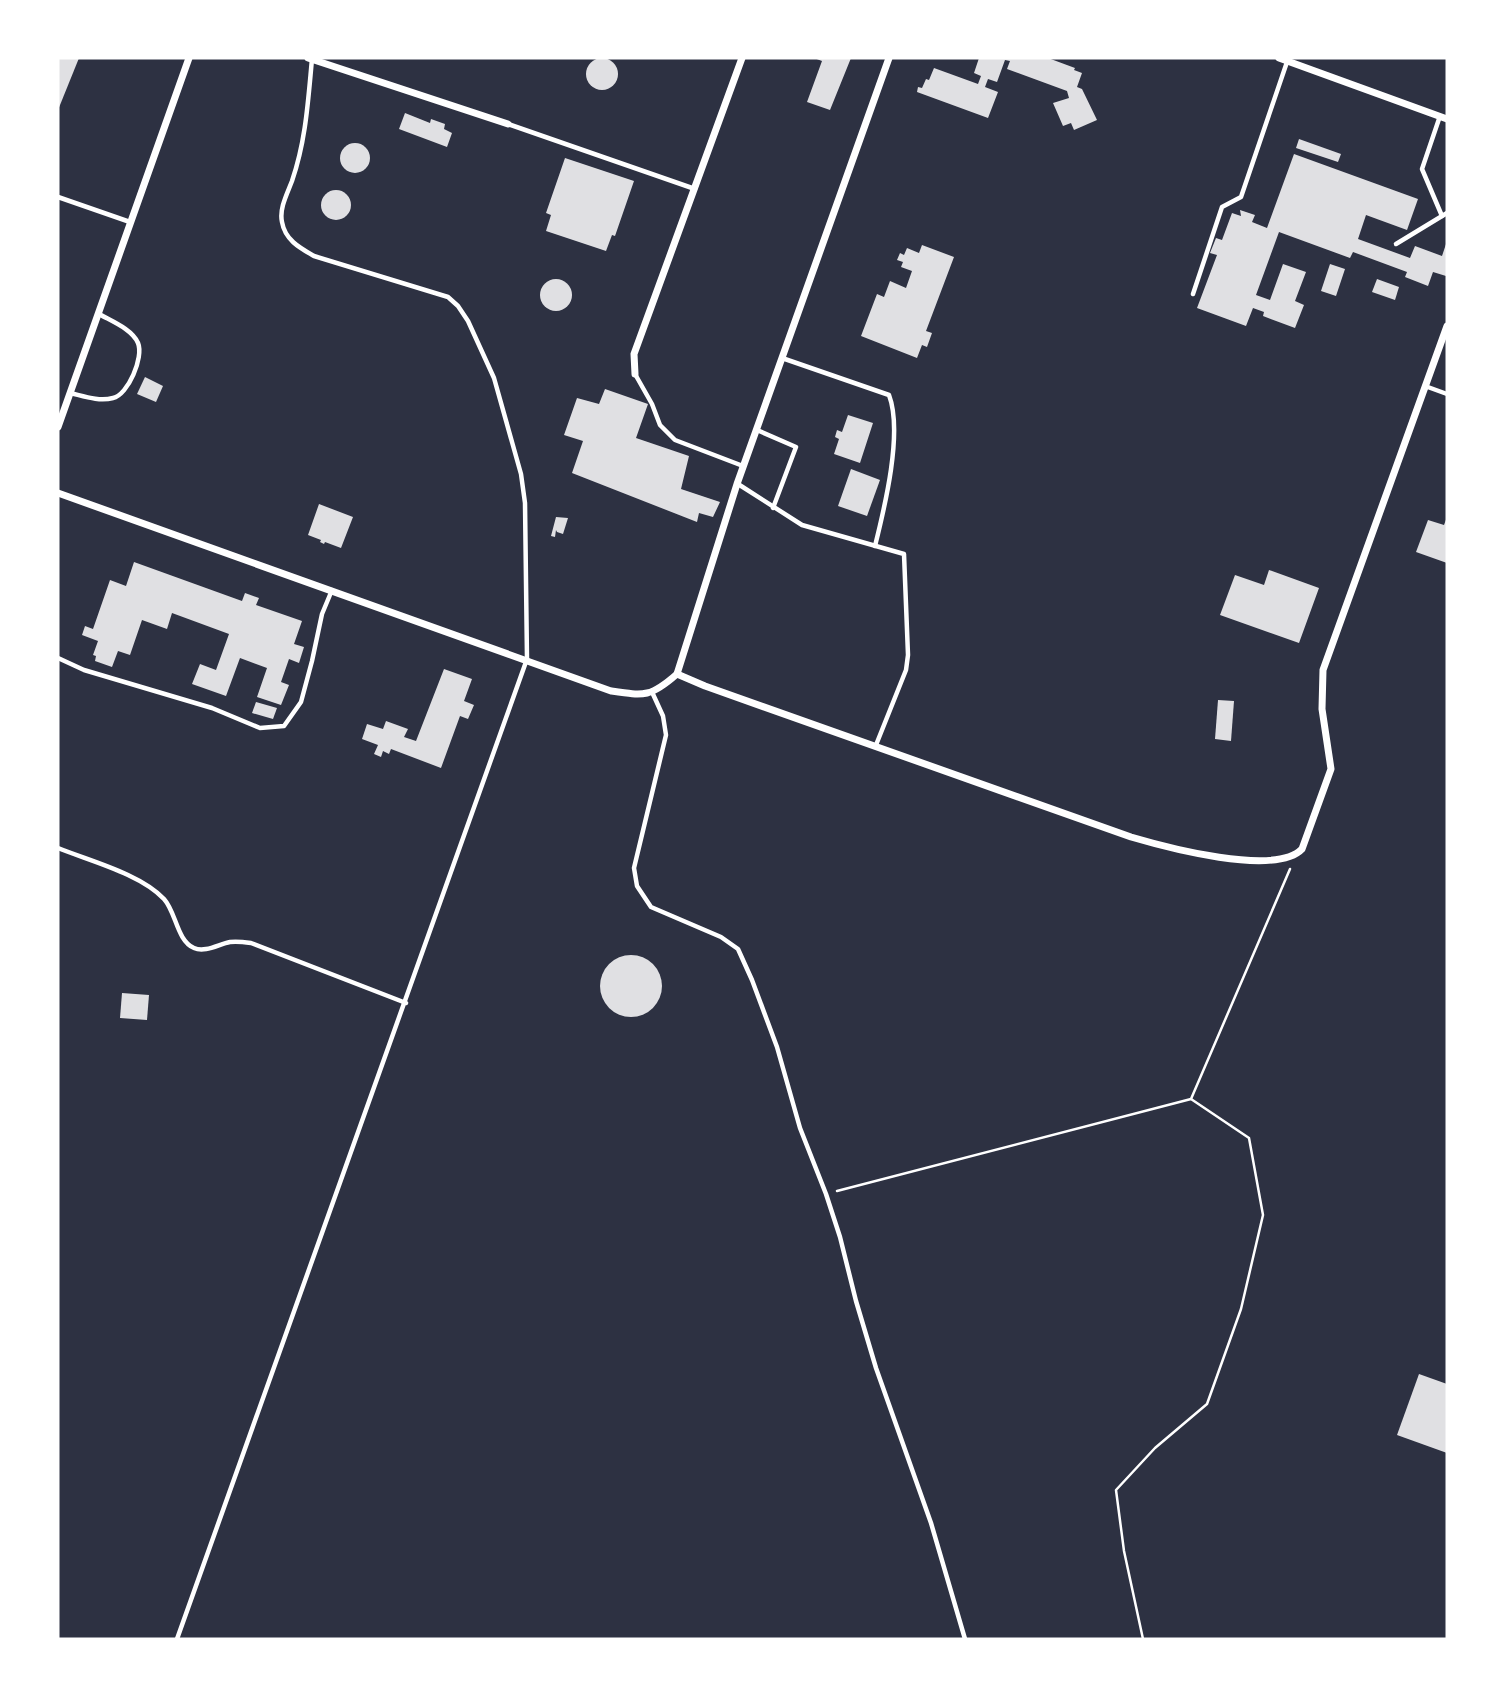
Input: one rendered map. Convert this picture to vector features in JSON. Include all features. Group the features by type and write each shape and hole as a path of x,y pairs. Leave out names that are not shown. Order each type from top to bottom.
{"street":[{"path":"58,427 189,58"},
{"path":"310,58 508,124"},
{"path":"635,374 634,354 742,58"},
{"path":"58,493 611,691 640,695 655,690 677,674 743,466 889,58"},
{"path":"1279,58 1443,118"},
{"path":"677,674 1131,837 1179,851 1245,859 1274,859 1294,855 1301,849 1331,769 1322,709 1323,670 1447,326"}],"lane":[{"path":"177,1639 527,659 521,474 494,378 468,321 448,297 314,256 297,246 284,229 282,209 302,152 308,119 310,58"},
{"path":"1193,294 1223,206 1241,197 1288,61"},
{"path":"1396,244 1445,214 1422,169 1443,118"},
{"path":"508,124 695,189"},
{"path":"58,197 131,222"},
{"path":"70,393 96,399 115,398 124,392 135,372 139,354 138,343 129,331 98,314"},
{"path":"781,358 889,395 895,412 891,467 875,546"},
{"path":"635,374 660,425 675,440 743,466"},
{"path":"1425,386 1447,394"},
{"path":"756,429 796,447 774,508"},
{"path":"737,484 802,525 904,554 908,655 906,670 876,745"},
{"path":"58,657 84,670 212,708 260,728 284,726 301,702 321,614 332,590"},
{"path":"655,690 666,735 634,868 637,886 652,907 721,937 738,949 777,1047 800,1128 826,1194 876,1368 931,1523 965,1639"},
{"path":"58,848 146,885 164,899 186,943 192,948 201,950 233,941 251,943 406,1003"}],"path":[{"path":"1191,1098 1294,855"},
{"path":"826,1194 1191,1098 1249,1139 1263,1215 1241,1309 1207,1404 1154,1448 1116,1490 1124,1551 1143,1639"}],"building":[{"path":"58,58 79,58 58,110"},
{"path":"602,58 614,62 618,74 614,86 602,90 590,86 586,74 590,62"},
{"path":"814,58 851,58 830,110 807,102 822,61"},
{"path":"979,58 1048,58 1075,68 1074,70 1082,73 1077,87 1082,89 1097,120 1074,130 1071,123 1063,126 1053,103 1069,98 1067,91 1007,69 1010,61 1005,60 997,82 988,79 985,87 998,92 988,118 917,92 926,79 929,80 934,68 978,84 981,76 974,73"},
{"path":"405,113 430,123 431,119 445,124 444,129 452,133 447,147 399,129"},
{"path":"1299,139 1341,154 1338,162 1296,148"},
{"path":"355,143 361,144 369,152 369,164 361,172 355,173 349,172 341,164 340,158 341,152 349,144"},
{"path":"1294,154 1418,199 1407,230 1366,215 1358,239 1410,258 1415,246 1442,256 1447,241 1446,276 1433,272 1428,286 1405,277 1407,272 1353,252 1350,258 1279,232 1256,295 1270,300 1283,264 1306,272 1295,301 1304,305 1295,328 1263,316 1264,312 1253,308 1246,326 1197,308 1217,255 1210,253 1216,238 1222,240 1232,213 1241,216 1240,210 1255,215 1252,222 1267,228"},
{"path":"565,158 634,181 615,236 612,235 606,251 546,231 551,215 546,213"},
{"path":"336,190 347,194 351,205 347,216 336,220 325,216 321,205 325,194"},
{"path":"922,245 954,257 926,331 932,333 927,347 922,345 917,358 861,336 877,294 884,297 890,281 906,288 912,271 901,267 903,262 897,260 900,253 904,255 907,248 919,253"},
{"path":"1330,264 1345,269 1336,296 1321,291"},
{"path":"556,279 567,284 572,295 567,306 556,311 545,306 540,295 545,284"},
{"path":"1377,279 1399,287 1395,300 1372,292"},
{"path":"145,377 163,386 156,402 137,394"},
{"path":"605,389 648,404 636,438 689,456 681,489 720,502 713,517 699,513 697,522 572,473 583,441 564,435 577,398 599,404"},
{"path":"848,415 873,423 860,463 834,454 839,439 835,437 837,430 842,432"},
{"path":"851,469 880,480 867,516 838,506"},
{"path":"319,504 353,517 341,548 325,542 324,544 308,535"},
{"path":"556,517 568,518 563,534 556,530 555,537 551,536"},
{"path":"1447,517 1447,563 1416,552 1428,520 1444,525"},
{"path":"134,562 242,601 245,593 259,598 256,605 302,621 294,644 304,647 299,663 289,659 281,682 289,685 281,705 257,697 267,668 240,658 226,696 192,684 200,664 216,670 229,634 172,613 167,629 142,620 130,655 118,651 112,667 95,661 96,656 93,655 98,641 82,635 85,626 93,629 110,580 126,586"},
{"path":"1269,570 1319,588 1299,643 1220,615 1235,575 1264,585"},
{"path":"444,669 472,679 464,701 474,705 468,719 460,716 441,768 391,749 389,754 383,751 381,757 374,754 378,745 362,739 367,724 383,729 386,721 408,729 404,737 416,741"},
{"path":"1218,700 1234,701 1231,741 1215,739"},
{"path":"256,702 277,708 273,719 252,713"},
{"path":"625,955 637,955 653,964 660,974 660,998 653,1008 637,1017 625,1017 614,1012 605,1003 600,992 600,980 605,969 614,960"},
{"path":"122,993 149,995 147,1020 120,1018"},
{"path":"1419,1374 1447,1384 1447,1453 1397,1435"}]}
